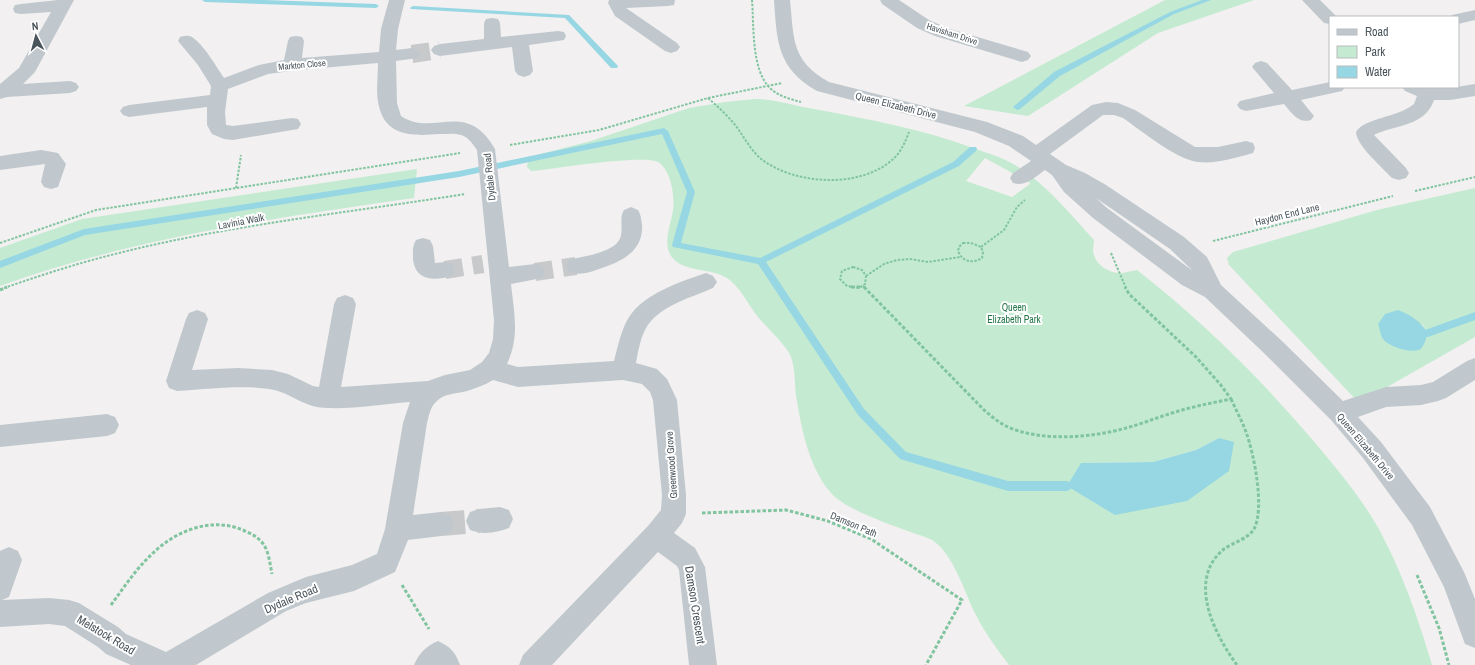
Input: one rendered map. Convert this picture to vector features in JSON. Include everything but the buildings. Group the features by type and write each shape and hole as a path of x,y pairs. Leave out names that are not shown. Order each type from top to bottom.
{"street":[{"name":"Dydale Road","path":"397,0 390,21 387,57 389,111 395,121 407,127 420,129 454,127 466,129 480,140 486,149 490,189 494,267 504,337 503,347 497,360 490,369"},
{"name":"Queen Elizabeth Drive","path":"782,0 789,51 795,65 807,78 823,87 846,94 916,110 996,132 1016,141 1047,161 1099,190 1190,253 1200,263 1213,291"},
{"name":"Havisham Drive","path":"888,0 923,24 942,32 1022,56"},
{"path":"1310,0 1329,18"},
{"path":"668,1 617,1 621,12 671,47"},
{"path":"21,9 64,3"},
{"path":"2,92 26,72 64,3"},
{"path":"1459,18 1475,15"},
{"path":"492,23 493,44"},
{"path":"440,50 558,36"},
{"path":"186,41 204,61 219,92 215,122 216,128 223,132 244,131 292,124"},
{"path":"292,65 296,41"},
{"path":"520,41 524,71"},
{"path":"387,57 412,54"},
{"name":"Markton Close","path":"129,111 219,92 265,69 292,65 387,57"},
{"path":"1261,67 1305,116"},
{"path":"2,92 70,87"},
{"path":"1246,105 1331,88"},
{"path":"1419,90 1439,96 1475,90"},
{"path":"1399,173 1369,142 1365,136 1365,132 1369,129 1406,118 1419,109 1424,102 1419,90"},
{"path":"1020,178 1047,161 1098,109 1107,107 1130,114 1190,153 1196,155 1205,156 1246,148"},
{"path":"0,162 51,158 56,164 51,182"},
{"name":"Queen Elizabeth Drive","path":"1047,161 1123,242 1213,291 1276,349 1339,413 1372,450 1421,516 1455,581 1475,634"},
{"path":"576,266 602,261 627,245 632,234 631,215"},
{"path":"423,246 424,265 426,270 430,272 445,270"},
{"path":"494,267 535,272"},
{"path":"623,370 633,335 643,316 662,302 706,282"},
{"path":"328,398 345,304"},
{"path":"197,319 177,381 238,378 272,380 288,384 310,396 328,398 429,391 437,387 476,377 490,369"},
{"path":"1339,413 1386,397 1421,395 1438,391 1475,368"},
{"name":"Greenwood Grove","path":"490,369 518,377 623,370 649,376 659,386 665,400 673,473 673,514"},
{"path":"386,563 393,548 398,529 418,409 429,391"},
{"path":"0,436 107,425"},
{"path":"533,665 657,535 673,514"},
{"path":"398,529 441,524"},
{"name":"Damson Crescent","path":"657,535 686,557 692,567 703,665"},
{"path":"0,588 10,560"},
{"name":"Dydale Road","path":"170,665 277,602 306,590 354,578 386,563"},
{"name":"Melstock Road","path":"0,614 49,611 69,613 96,629 116,644 163,665"}],"path":[{"path":"0,243 96,210 599,130 708,98 807,78"},
{"path":"708,98 728,117 749,146 760,158 779,170 795,176 828,180 852,178 887,163 903,147 916,110"},
{"path":"236,188 244,131"},
{"path":"1410,192 1475,177"},
{"name":"Lavinia Walk","path":"0,290 45,274 134,250 280,221 414,202 490,189"},
{"name":"Haydon End Lane","path":"1209,242 1395,196"},
{"path":"981,247 1004,230 1017,207 1025,199"},
{"path":"1123,242 1111,250 1111,252 1129,294 1186,345 1211,372 1231,399 1248,439 1258,493 1258,512 1254,529 1221,552 1211,564 1207,573 1205,589 1211,621 1236,665"},
{"path":"963,243 971,243 981,247 983,255 979,260 968,262 960,257 957,251 963,243"},
{"path":"866,276 884,264 897,260 910,259 928,262 960,257"},
{"path":"853,267 862,270 866,276 867,280 863,286 855,288 846,286 841,281 840,274 845,269 853,267"},
{"path":"863,286 975,400 1006,426 1045,436 1086,435 1141,425 1187,409 1231,399"},
{"name":"Damson Path","path":"673,514 786,510 828,521 871,538 962,600 926,665"},
{"path":"96,629 128,579 142,563 166,542 192,529 218,524 240,527 264,544 270,565 277,602"},
{"path":"386,563 406,590 436,640 439,647 437,662"},
{"path":"1415,570 1439,628 1449,665"}],"green space":[{"path":"1165,0 1254,0 1158,33 1028,116 964,106"},
{"name":"Queen Elizabeth Park","path":"755,99 770,100 915,130 954,141 1000,157 1015,165 1037,181 1094,240 1093,253 1101,266 1109,271 1118,273 1137,270 1161,289 1250,371 1291,415 1330,461 1367,509 1390,551 1410,599 1432,665 1009,665 983,628 958,574 940,546 928,538 858,511 838,499 831,493 824,483 812,462 804,437 796,395 794,368 789,353 758,317 732,282 713,272 690,268 683,265 677,262 668,251 667,244 673,210 673,191 669,177 662,166 658,162 649,160 634,160 531,171 527,167 528,159 537,155 591,141 689,108","holes":["985,158 1030,183 1030,184 1012,197 966,181","1219,438 1115,515 1081,463 1153,462 1196,450"]},
{"path":"417,169 414,198 309,213 153,242 51,269 0,286 0,248 82,219"},
{"path":"1475,188 1475,337 1359,403 1229,265 1227,258 1233,252 1377,210","holes":["1422,324 1428,333 1421,347 1405,350"]}],"water":[{"path":"1398,310 1415,319 1428,333 1421,349 1410,351 1400,349 1390,345 1382,337 1378,324 1385,314"},
{"path":"1219,438 1234,442 1229,471 1187,501 1115,515 1067,486 1081,463 1153,462 1196,450"}],"waterway":[{"path":"205,0 376,6"},
{"path":"1017,107 1057,74 1172,13 1208,0"},
{"path":"413,8 567,16 614,66"},
{"path":"0,265 84,232 459,174 664,131 691,192 676,245 761,261"},
{"path":"761,261 956,164 973,149"},
{"path":"761,261 861,412 903,456 1008,486 1067,486"},
{"path":"1428,333 1475,316"}],"tunnel":[{"path":"412,54 440,50"},
{"path":"445,270 483,264"},
{"path":"535,272 576,266"},
{"path":"441,524 479,521"}]}
